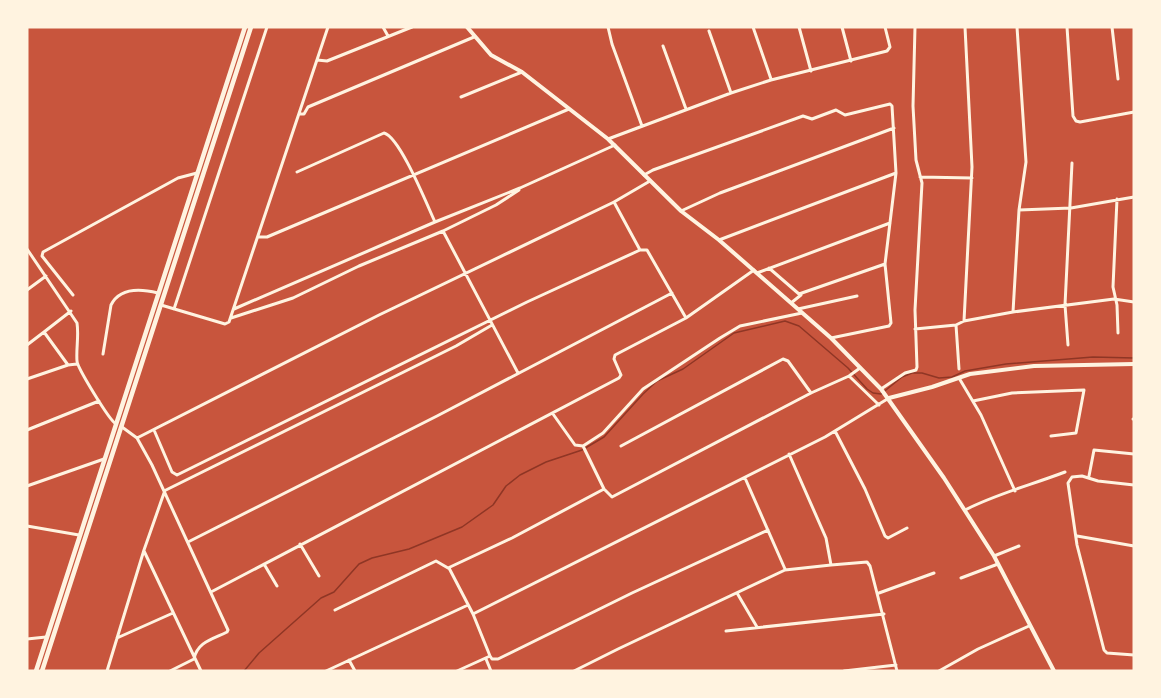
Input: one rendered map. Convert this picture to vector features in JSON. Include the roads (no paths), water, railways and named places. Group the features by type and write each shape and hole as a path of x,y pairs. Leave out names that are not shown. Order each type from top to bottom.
{"highway":[{"path":"36,671 245,27"},
{"path":"42,671 251,27"}],"street":[{"path":"174,309 267,27"},
{"path":"161,305 225,324 229,322 328,27"},
{"path":"383,27 388,36"},
{"path":"317,60 327,61 412,27"},
{"path":"467,27 491,55 522,72 615,145 681,211 719,240 831,338 881,389 994,556 1054,671"},
{"path":"608,27 642,126"},
{"path":"753,27 771,80"},
{"path":"799,27 811,71"},
{"path":"842,27 852,61"},
{"path":"608,139 771,80 889,50 885,27"},
{"path":"881,389 905,373 916,370 917,362 915,330 922,192 916,160 913,106 915,27"},
{"path":"964,321 972,178 965,27"},
{"path":"1013,312 1019,210 1026,162 1017,27"},
{"path":"1067,27 1073,116 1076,121 1134,112"},
{"path":"1112,27 1118,79"},
{"path":"708,32 731,93"},
{"path":"298,114 304,114 308,107 474,37"},
{"path":"663,46 686,109"},
{"path":"461,98 522,72"},
{"path":"644,175 803,116 812,119 836,110 845,115 890,104 894,128 896,173 885,264 891,323 889,326 831,338"},
{"path":"258,237 267,237 571,109"},
{"path":"681,211 720,193 894,128"},
{"path":"297,172 384,133 391,135 414,175 435,222"},
{"path":"234,309 435,222 520,188 615,145"},
{"path":"1068,345 1065,305 1072,163"},
{"path":"72,295 42,256 43,252 178,178 197,173"},
{"path":"719,240 896,173"},
{"path":"920,177 972,178"},
{"path":"137,438 379,315 614,202 650,181"},
{"path":"231,318 293,298 443,231 496,205 512,196 520,188"},
{"path":"1019,210 1071,208 1134,197"},
{"path":"1117,199 1114,299 1117,305 1118,333"},
{"path":"614,202 640,250"},
{"path":"211,592 621,377 621,372 614,359 615,355 686,318 755,272 890,223"},
{"path":"443,231 518,373"},
{"path":"27,249 70,311 78,331 77,364 111,421 116,424"},
{"path":"154,430 174,474 177,475 640,250 647,250 686,318"},
{"path":"791,303 802,294 885,264"},
{"path":"769,268 796,292 802,294"},
{"path":"27,290 46,276"},
{"path":"104,354 113,300 135,289 158,293"},
{"path":"188,542 672,293"},
{"path":"798,309 856,296"},
{"path":"915,330 956,325 964,321 1013,312 1065,305 1114,299 1134,302"},
{"path":"27,345 70,311"},
{"path":"584,448 603,433 643,389 720,338 740,326 802,313"},
{"path":"956,325 959,369"},
{"path":"107,671 164,492 492,326"},
{"path":"44,332 68,365"},
{"path":"621,446 783,359 788,361 811,393"},
{"path":"27,379 77,364"},
{"path":"473,614 745,478 835,431 889,398 970,374 1034,366 1134,364"},
{"path":"553,414 575,445 584,448 604,489 609,497 614,497 861,368"},
{"path":"849,376 879,405"},
{"path":"959,378 974,401 1015,491"},
{"path":"974,401 1012,393 1084,390 1076,434 1051,436"},
{"path":"27,430 99,401"},
{"path":"122,427 137,438 152,465 228,631 199,646 194,659 170,671"},
{"path":"835,431 865,489 885,537 888,538 907,528"},
{"path":"1089,477 1094,450 1134,454"},
{"path":"789,454 826,538 831,565"},
{"path":"217,456 220,463"},
{"path":"27,486 104,459"},
{"path":"965,510 990,498 1065,472"},
{"path":"1134,485 1098,481 1089,477 1072,477 1068,483 1077,545 1104,650 1107,653 1134,655"},
{"path":"745,478 785,570"},
{"path":"448,568 512,538 604,489"},
{"path":"27,526 79,535"},
{"path":"335,610 436,561 448,568 473,614 490,656 492,659 498,659 768,530"},
{"path":"1076,536 1134,546"},
{"path":"300,544 319,576"},
{"path":"994,556 1019,546"},
{"path":"144,550 201,671"},
{"path":"574,671 785,570 869,563 879,593 897,671"},
{"path":"264,564 277,586"},
{"path":"960,578 998,564"},
{"path":"879,593 934,573"},
{"path":"737,592 756,627"},
{"path":"326,671 468,605"},
{"path":"117,638 173,613"},
{"path":"726,631 884,614"},
{"path":"939,671 978,649 1029,626"},
{"path":"27,639 47,637"},
{"path":"457,671 490,656"},
{"path":"485,658 491,671"},
{"path":"349,660 355,671"},
{"path":"844,671 896,665"}],"waterway":[{"path":"244,671 259,653 321,598 334,592 359,564 372,558 409,549 462,527 493,505 506,486 520,475 546,462 582,450 604,437 657,381 683,369 734,333 785,321 799,326 848,368 867,389 881,394 902,377 912,373 922,373 939,378 1006,364 1093,357 1134,358"}]}
